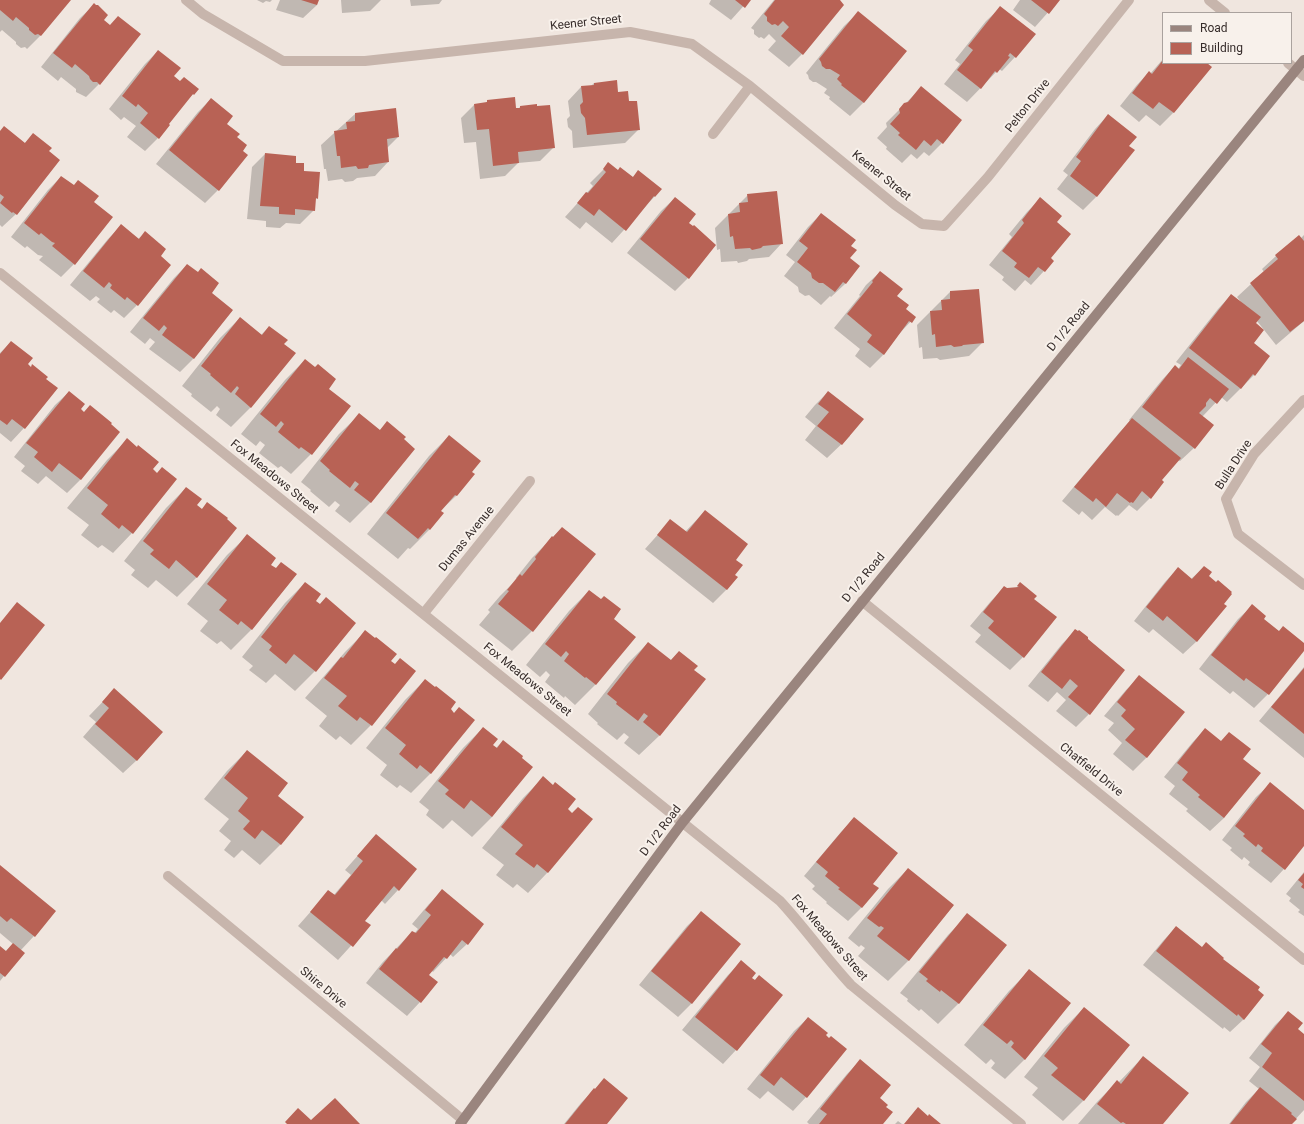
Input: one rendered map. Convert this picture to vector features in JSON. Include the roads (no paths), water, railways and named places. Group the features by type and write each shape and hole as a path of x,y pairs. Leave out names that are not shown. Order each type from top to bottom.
{"main road":[{"name":"D 1/2 Road","path":"461,1122 682,823 862,601 1300,73 1304,60"}],"street":[{"name":"Keener Street","path":"186,0 203,14 283,61 365,61 630,32 692,44 750,86 895,205 922,224 944,226"},
{"name":"Pelton Drive","path":"944,226 988,177 1129,0"},
{"path":"1209,0 1224,12"},
{"path":"1289,64 1300,73"},
{"path":"713,134 750,86"},
{"name":"Fox Meadows Street","path":"0,273 780,901 801,923 827,959 850,985 1021,1124"},
{"name":"Bulla Drive","path":"1304,400 1254,454 1226,500 1238,534 1304,586"},
{"name":"Dumas Avenue","path":"424,613 530,481"},
{"name":"Chatfield Drive","path":"862,601 1304,960"},
{"name":"Shire Drive","path":"168,876 461,1122"}]}
